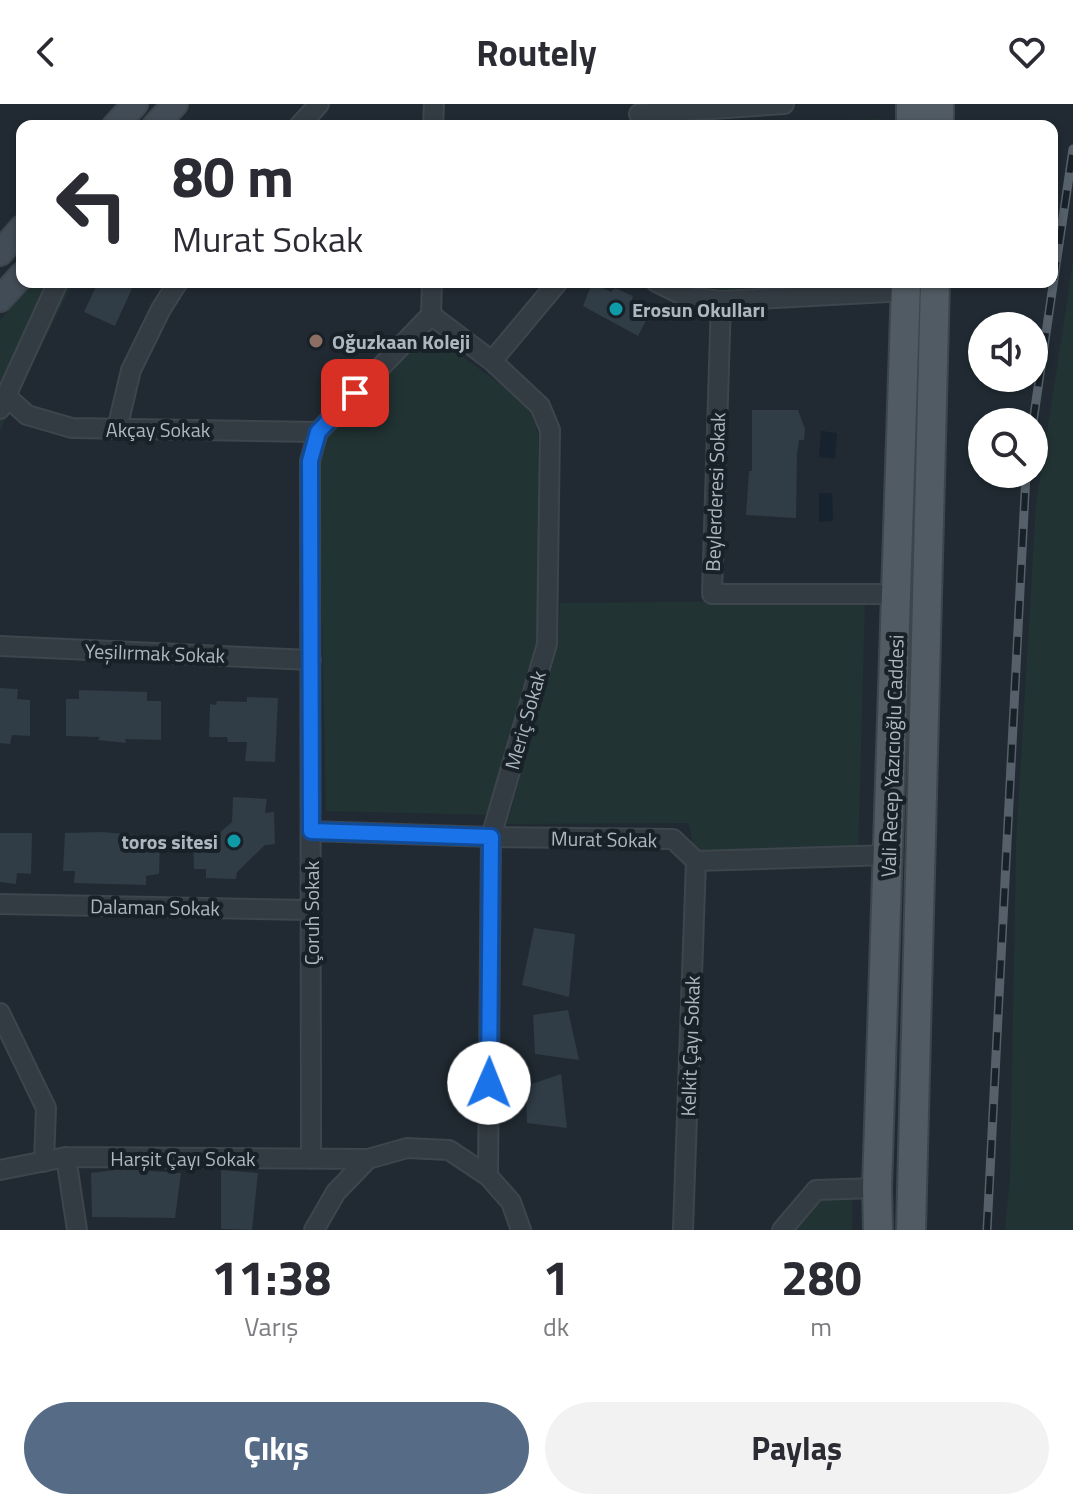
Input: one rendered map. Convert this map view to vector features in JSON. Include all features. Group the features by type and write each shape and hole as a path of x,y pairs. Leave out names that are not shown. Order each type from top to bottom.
{"main road":[{"path":"120,120 135,104"},
{"path":"0,253 16,235"},
{"path":"0,299 16,282"},
{"name":"Vali Recep Yazıcıoğlu Caddesi","path":"878,1230 906,288"},
{"name":"Vali Recep Yazıcıoğlu Caddesi","path":"911,1230 935,288"}],"street":[{"path":"304,120 319,104"},
{"path":"638,115 784,104"},
{"path":"4,403 55,288"},
{"path":"117,429 131,370 174,288"},
{"path":"318,432 431,315 432,288"},
{"path":"492,361 553,288"},
{"path":"668,288 687,297 721,301 893,288"},
{"name":"Beylerderesi Sokak","path":"721,301 712,594 897,594"},
{"name":"Meriç Sokak","path":"431,315 492,361 540,406 550,430 547,644 491,837 488,1176"},
{"name":"Akçay Sokak","path":"4,403 27,415 72,428 318,432"},
{"name":"Çoruh Sokak","path":"311,1159 310,461 318,432"},
{"name":"Yeşilırmak Sokak","path":"0,646 311,660"},
{"name":"Murat Sokak","path":"311,831 673,839 696,861"},
{"path":"696,861 889,855"},
{"name":"Kelkit Çayı Sokak","path":"683,1230 696,861"},
{"name":"Dalaman Sokak","path":"0,904 311,910"},
{"path":"0,1013 46,1108 44,1162"},
{"path":"314,1230 336,1192 368,1159 407,1148 449,1150 488,1176 511,1202 521,1230"},
{"path":"66,1157 77,1230"},
{"name":"Harşit Çayı Sokak","path":"0,1170 66,1157 368,1159"},
{"path":"782,1230 816,1190 877,1188"}],"shaded area":[{"path":"1073,262 1073,1230 1005,1230 1010,1178 1016,844 1036,505 1039,488 1048,488 1048,426"},
{"path":"29,288 70,288 0,431 0,320"},
{"path":"681,288 876,288 876,289 689,292"},
{"path":"427,331 529,405 538,433 538,648 491,815 326,811 319,467 330,433"},
{"path":"865,600 858,859 696,861 689,823 507,824 558,646 560,603"},
{"path":"852,1192 852,1230 792,1230 818,1195"}],"water":[{"path":"821,431 837,433 835,459 819,457"},
{"path":"819,493 832,493 833,521 819,522"}],"building":[{"path":"95,288 132,288 115,326 84,312"},
{"name":"Erosun Okulları","path":"590,288 611,292 615,288 633,296 631,303 650,313 638,336 583,306"},
{"path":"752,410 798,410 805,429 804,440 799,440 797,454 796,518 746,515 749,471 752,471"},
{"path":"0,688 18,689 17,699 30,700 30,736 12,735 10,744 0,743"},
{"path":"79,690 147,692 147,701 161,701 161,740 125,739 126,743 98,740 100,737 66,736 66,699 79,699"},
{"path":"247,697 278,698 275,762 245,761 247,742 228,742 227,737 209,737 210,704 216,705 217,701 247,702"},
{"name":"toros sitesi","path":"233,797 267,799 265,813 274,812 275,844 265,845 237,872 236,879 206,878 206,869 194,869 193,837 216,836 232,822"},
{"path":"102,832 160,837 159,874 146,876 146,885 74,883 75,871 63,871 65,833"},
{"path":"0,833 32,833 31,874 17,873 16,884 0,882"},
{"path":"534,928 575,934 569,997 522,985"},
{"path":"568,1010 579,1060 535,1054 533,1015"},
{"path":"561,1074 567,1128 527,1123 526,1086"},
{"path":"121,1169 181,1173 175,1218 92,1217 91,1173"},
{"path":"221,1170 258,1173 252,1230 221,1229"}],"railway":[{"path":"1058,251 1073,149"},
{"path":"1035,408 1053,288"},
{"path":"987,1230 1025,488"}],"place":[{"name":"Erosun Okulları","path":"616,309"},
{"name":"Oğuzkaan Koleji","path":"316,341"},
{"name":"toros sitesi","path":"234,841"}],"route":[{"path":"355,393 318,432 310,461 311,831 491,837 489,1083"}]}
